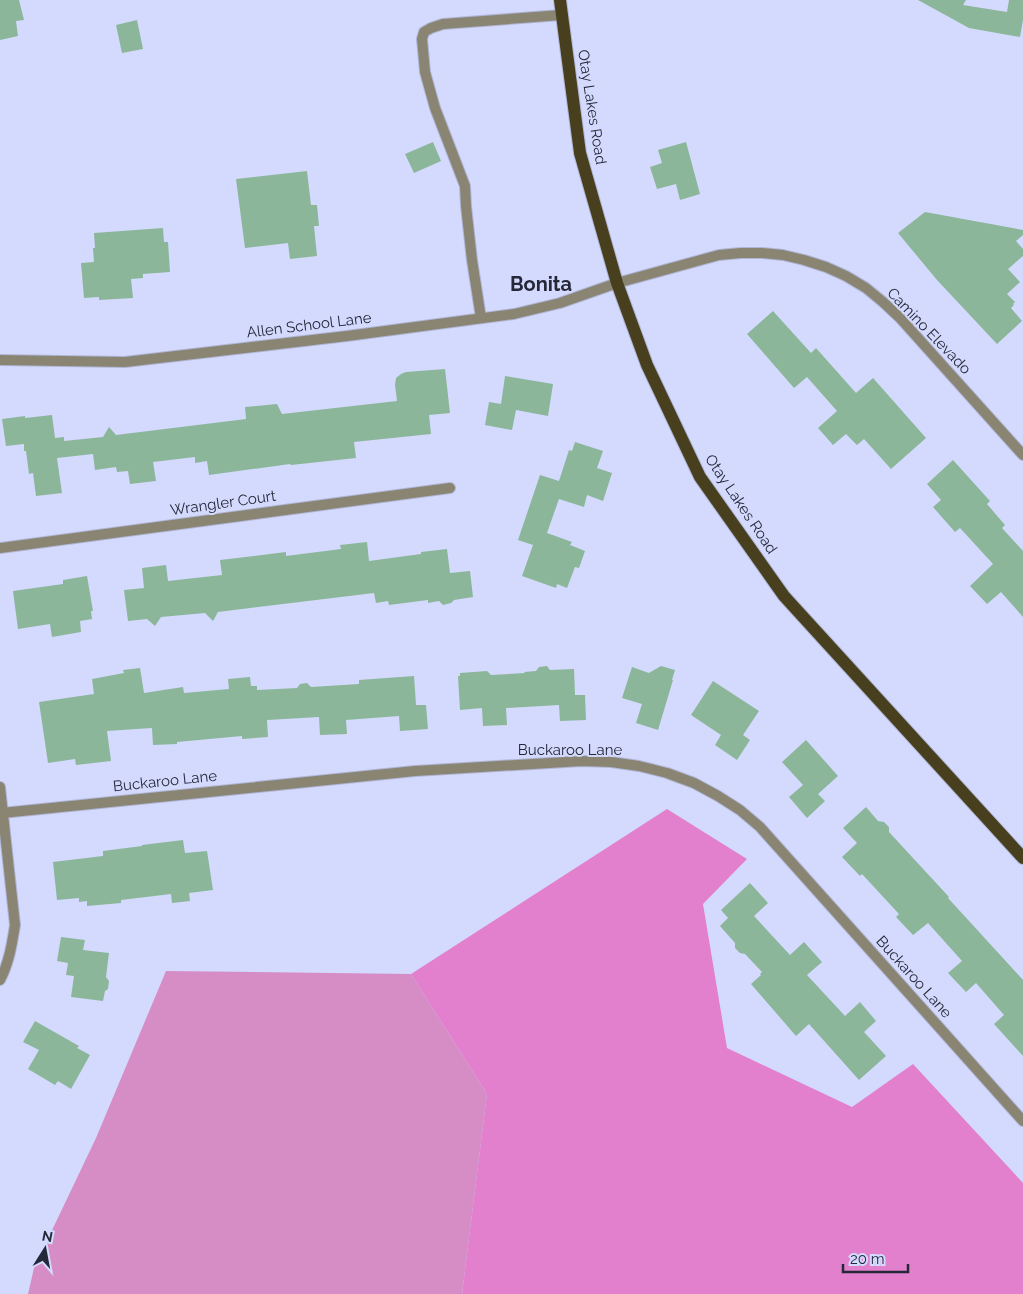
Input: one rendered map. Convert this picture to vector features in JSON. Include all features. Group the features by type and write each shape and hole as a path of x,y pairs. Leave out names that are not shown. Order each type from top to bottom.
{"main road":[{"name":"Otay Lakes Road","path":"560,0 580,153 617,283 647,365 700,477 784,596 1023,858"}],"street":[{"path":"481,318 471,252 465,186 435,108 425,72 422,39 424,32 443,24 561,15"},
{"name":"Camino Elevado","path":"617,283 719,255 741,252 783,255 826,267 866,288 884,302 1023,455"},
{"name":"Allen School Lane","path":"0,360 126,362 347,336 514,314 560,304 617,283"},
{"name":"Wrangler Court","path":"0,548 450,488"},
{"name":"Buckaroo Lane","path":"2,813 424,770 611,762 667,773 694,783 718,796 740,810 760,827 1023,1121"},
{"path":"0,787 15,925 8,960 0,980"}],"shaded area":[{"path":"667,809 747,859 703,904 727,1048 852,1107 913,1064 1023,1183 1023,1294 462,1294 487,1094 411,974"},
{"path":"166,971 411,974 487,1094 462,1294 28,1294 34,1268 96,1138"}],"building":[{"path":"0,0 19,0 24,20 16,21 18,36 0,40"},
{"path":"918,0 966,0 963,5 1007,12 1009,0 1023,0 1023,20 1020,37 969,28"},
{"path":"137,20 143,49 122,53 116,25"},
{"path":"433,142 441,161 414,173 405,154"},
{"path":"686,142 700,194 680,200 676,184 657,189 650,167 662,163 658,150"},
{"path":"307,171 311,205 317,205 319,226 314,226 317,256 290,259 288,243 245,248 236,179"},
{"path":"925,212 1023,230 1023,235 1016,241 1023,249 1023,256 1008,269 1020,282 1007,294 1015,302 1011,308 1022,321 997,344 937,280 898,233"},
{"path":"163,228 164,242 168,242 170,272 143,274 143,278 131,279 133,298 99,300 99,297 84,298 81,263 94,262 94,233"},
{"path":"773,311 811,353 816,348 856,393 873,378 926,438 891,469 864,439 857,445 846,434 833,445 818,428 837,411 807,377 794,388 747,334"},
{"path":"445,369 450,413 429,415 431,434 354,442 356,458 290,464 209,475 207,461 195,463 195,457 153,462 156,481 130,484 128,471 117,472 116,467 95,470 93,454 57,458 62,493 36,496 33,473 29,474 24,444 6,446 2,419 52,415 55,438 64,437 64,441 103,437 109,427 116,435 246,419 245,407 277,404 282,414 397,401 396,378 401,374"},
{"path":"505,376 553,384 548,416 516,410 512,430 485,425 489,402 501,404"},
{"path":"575,442 603,451 597,468 612,473 603,501 587,495 584,507 559,499 547,533 572,542 570,545 585,551 579,568 575,567 567,588 557,584 556,588 522,576 533,545 518,540 540,475 559,481 569,450 572,451"},
{"path":"953,460 990,501 987,504 1005,525 1002,528 1023,551 1023,617 1001,592 987,604 970,586 993,564 960,528 955,532 933,507 941,500 927,484"},
{"path":"367,542 369,561 447,549 450,573 470,571 473,597 454,600 443,605 439,601 428,603 428,600 389,605 388,601 376,603 374,593 218,612 213,621 205,613 161,617 155,626 147,619 128,621 124,590 144,588 142,568 166,565 168,581 222,575 220,560 286,552 286,556 341,549 340,545"},
{"path":"87,576 93,611 91,611 92,619 80,621 81,632 52,637 50,624 18,629 13,591 63,584 63,580"},
{"path":"547,666 550,670 574,669 575,695 585,695 586,720 560,721 559,705 506,708 507,725 483,726 482,708 460,710 458,676 460,676 460,673 487,671 491,675 525,673"},
{"path":"661,666 675,670 658,730 636,723 642,704 622,698 632,667 649,673"},
{"path":"140,668 144,693 183,687 184,693 229,689 228,679 250,677 251,686 257,686 257,690 297,688 300,684 307,683 311,687 359,684 359,680 414,676 416,705 426,705 428,729 400,731 399,716 346,720 347,734 320,735 319,717 267,720 268,737 242,739 242,736 153,745 152,728 107,731 111,761 76,765 75,759 48,763 39,702 94,694 92,679 124,673 123,670"},
{"path":"713,681 759,711 743,735 750,740 737,760 715,745 721,735 691,715"},
{"path":"806,740 838,776 818,794 825,801 807,818 789,797 803,785 782,762"},
{"path":"866,807 878,821 884,822 889,827 889,832 1023,980 1023,1056 994,1024 1004,1015 976,983 966,992 948,973 962,961 928,923 913,935 896,917 899,914 862,874 860,876 842,857 857,843 843,828"},
{"path":"183,840 185,853 207,851 213,890 189,893 190,901 172,903 171,894 121,900 121,903 87,906 87,901 79,902 79,898 57,900 53,862 103,856 103,851"},
{"path":"750,883 768,903 754,916 790,955 804,942 822,962 807,975 845,1016 860,1002 876,1021 864,1032 886,1056 859,1080 809,1024 796,1036 751,984 762,972 745,954 740,953 735,948 735,943 720,926 728,918 721,910"},
{"path":"61,937 85,940 83,950 109,953 106,977 109,981 108,989 105,991 103,1001 71,997 74,976 66,975 68,963 57,961"},
{"path":"35,1021 79,1046 77,1048 90,1055 71,1089 58,1081 55,1085 28,1069 39,1050 23,1042"}],"district":[{"name":"Bonita","path":"541,284"}]}
